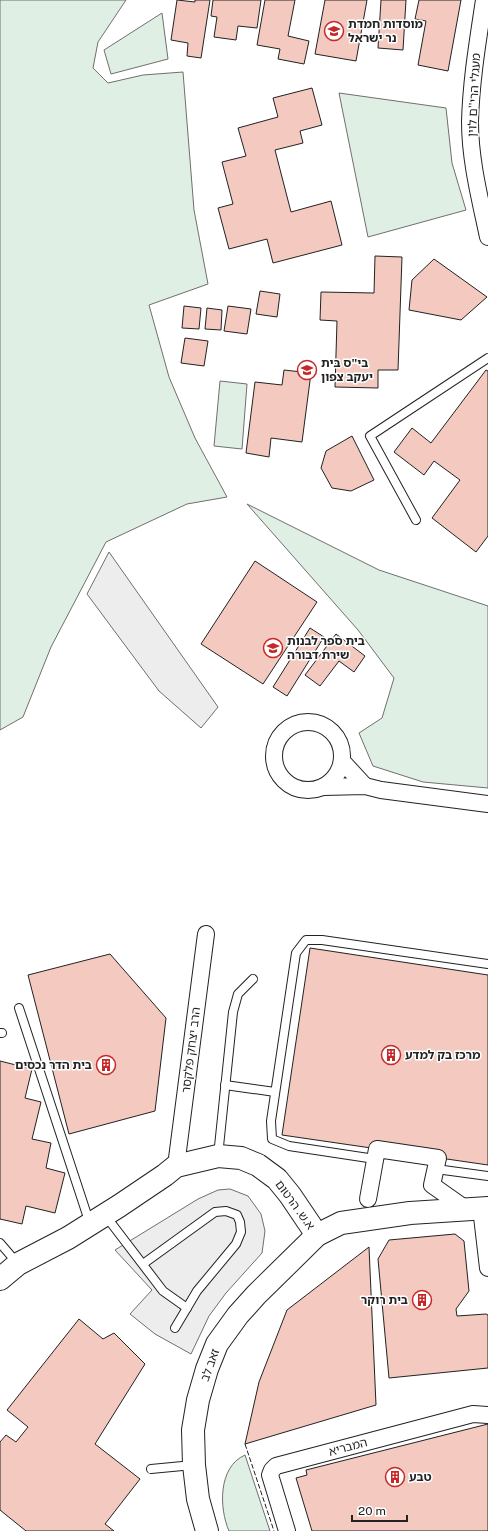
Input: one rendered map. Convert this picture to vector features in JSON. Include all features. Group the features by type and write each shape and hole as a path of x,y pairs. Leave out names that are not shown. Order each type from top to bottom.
{"street":[{"name":"מעגלי הרי''ם לוין","path":"484,0 476,58 470,123 473,164 488,237"},
{"path":"323,787 332,781 338,772 342,761 342,750 338,739 331,730 321,724 309,721 298,723 287,728 280,737 275,748 274,759 276,770 291,786 301,790 312,790 323,787 365,786 381,790 488,804"},
{"path":"342,761 365,786"},
{"name":"הרב יצחק פלקסר","path":"176,1166 206,934"},
{"path":"368,1199 377,1149 438,1158 432,1185 478,1208 488,1268"},
{"name":"א.ש. הרטום","path":"0,1279 18,1264 68,1238 98,1220 176,1166 218,1156 241,1158 258,1165 277,1179 290,1195 317,1235 341,1223 410,1213 478,1208"},
{"name":"זאב לב","path":"207,1531 198,1499 194,1465 193,1430 198,1400 207,1369 217,1344 238,1315 256,1295 317,1235"},
{"name":"המבריא","path":"287,1531 270,1475 276,1466 473,1414 488,1414"}],"lane":[{"path":"416,520 370,436 488,358"},
{"path":"375,1159 289,1146 272,1139 271,1121 296,953 306,940 322,940 488,964"},
{"path":"218,1156 233,1012 238,994 254,979"},
{"path":"19,1008 98,1220 143,1264 164,1291 187,1308"},
{"path":"225,1085 275,1092"},
{"path":"436,1169 488,1176"},
{"path":"143,1264 215,1212 226,1211 237,1215 240,1222 241,1232 236,1244 197,1291 175,1328"},
{"path":"0,1243 18,1264"},
{"path":"151,1469 194,1465"}],"green space":[{"path":"0,0 126,0 98,42 93,68 108,83 143,75 183,72 194,210 208,284 149,305 169,377 195,438 227,497 187,504 106,542 51,647 23,717 0,730"},
{"path":"162,13 168,59 111,74 104,50"},
{"path":"339,93 446,108 452,163 466,210 368,237"},
{"path":"220,381 247,384 242,449 214,446"},
{"path":"247,504 379,570 488,606 488,788 423,782 373,766 359,733 382,718 394,678 358,630"},
{"path":"245,1455 270,1531 229,1531 226,1522 223,1511 223,1489 225,1478 236,1461"}],"shaded area":[{"path":"109,552 218,707 201,728 159,691 87,594"},
{"path":"230,1189 248,1196 261,1214 265,1231 262,1253 226,1293 209,1316 191,1354 155,1334 130,1314 152,1290 115,1250 198,1199 218,1190"}],"building":[{"path":"177,0 195,2 195,0 210,0 201,58 187,56 188,43 171,40"},
{"path":"213,0 261,0 257,28 238,26 236,40 214,37 217,17 211,16"},
{"path":"265,0 295,0 288,36 309,41 304,64 278,59 280,49 257,45"},
{"path":"325,0 367,0 356,61 315,54"},
{"path":"381,0 406,0 403,50 378,48"},
{"path":"419,0 461,0 448,71 418,65 426,21 415,19"},
{"path":"312,88 322,125 300,131 303,143 275,150 291,212 331,201 342,245 273,263 267,239 229,249 218,208 233,204 222,162 246,156 238,128 278,117 273,98"},
{"path":"375,256 402,257 398,370 378,370 378,388 335,387 337,321 320,320 321,292 374,293"},
{"path":"434,259 487,297 461,320 409,310 412,280"},
{"path":"260,291 280,294 277,317 256,314"},
{"path":"184,306 201,308 199,329 182,328"},
{"path":"228,306 251,309 247,334 224,331"},
{"path":"207,308 222,310 221,330 205,329"},
{"path":"185,338 208,341 204,366 181,363"},
{"path":"284,370 311,373 302,442 271,438 269,457 246,453 255,382 282,385"},
{"path":"486,370 488,371 488,536 476,552 432,518 460,480 434,461 424,475 394,452 412,428 431,443"},
{"path":"352,436 374,480 351,491 332,488 321,468 326,451"},
{"path":"255,561 317,602 263,684 201,644"},
{"path":"310,628 324,637 287,696 273,687"},
{"path":"336,634 365,656 354,672 339,661 320,686 305,675"},
{"name":"מרכז בק למדע","path":"310,948 488,975 488,1165 282,1135"},
{"name":"בית הדר נכסים","path":"110,954 166,1018 155,1111 69,1134 28,975"},
{"path":"0,1061 32,1069 25,1098 41,1102 32,1139 51,1143 46,1168 65,1173 55,1213 26,1206 22,1224 0,1219"},
{"name":"בית רוקר","path":"455,1234 464,1241 469,1291 456,1309 457,1316 488,1315 488,1368 389,1378 378,1259 389,1240"},
{"path":"369,1247 376,1405 245,1444 259,1382 287,1310"},
{"path":"79,1319 103,1339 114,1333 145,1364 95,1444 140,1479 105,1524 114,1531 26,1531 0,1510 0,1442 6,1435 16,1442 28,1427 7,1410"},
{"name":"טבע","path":"488,1424 488,1531 312,1531 296,1478 307,1475 306,1470"}],"fence":[{"path":"245,1444 274,1531"}],"place":[{"name":"מוסדות חמדת נר ישראל","path":"334,31"},
{"name":"בי\"ס בית יעקב צפון","path":"307,370"},
{"name":"בית ספר לבנות שירת דבורה","path":"273,648"},
{"name":"מרכז בק למדע","path":"391,1055"},
{"name":"בית הדר נכסים","path":"106,1065"},
{"name":"בית רוקר","path":"422,1300"},
{"name":"טבע","path":"395,1477"}]}
